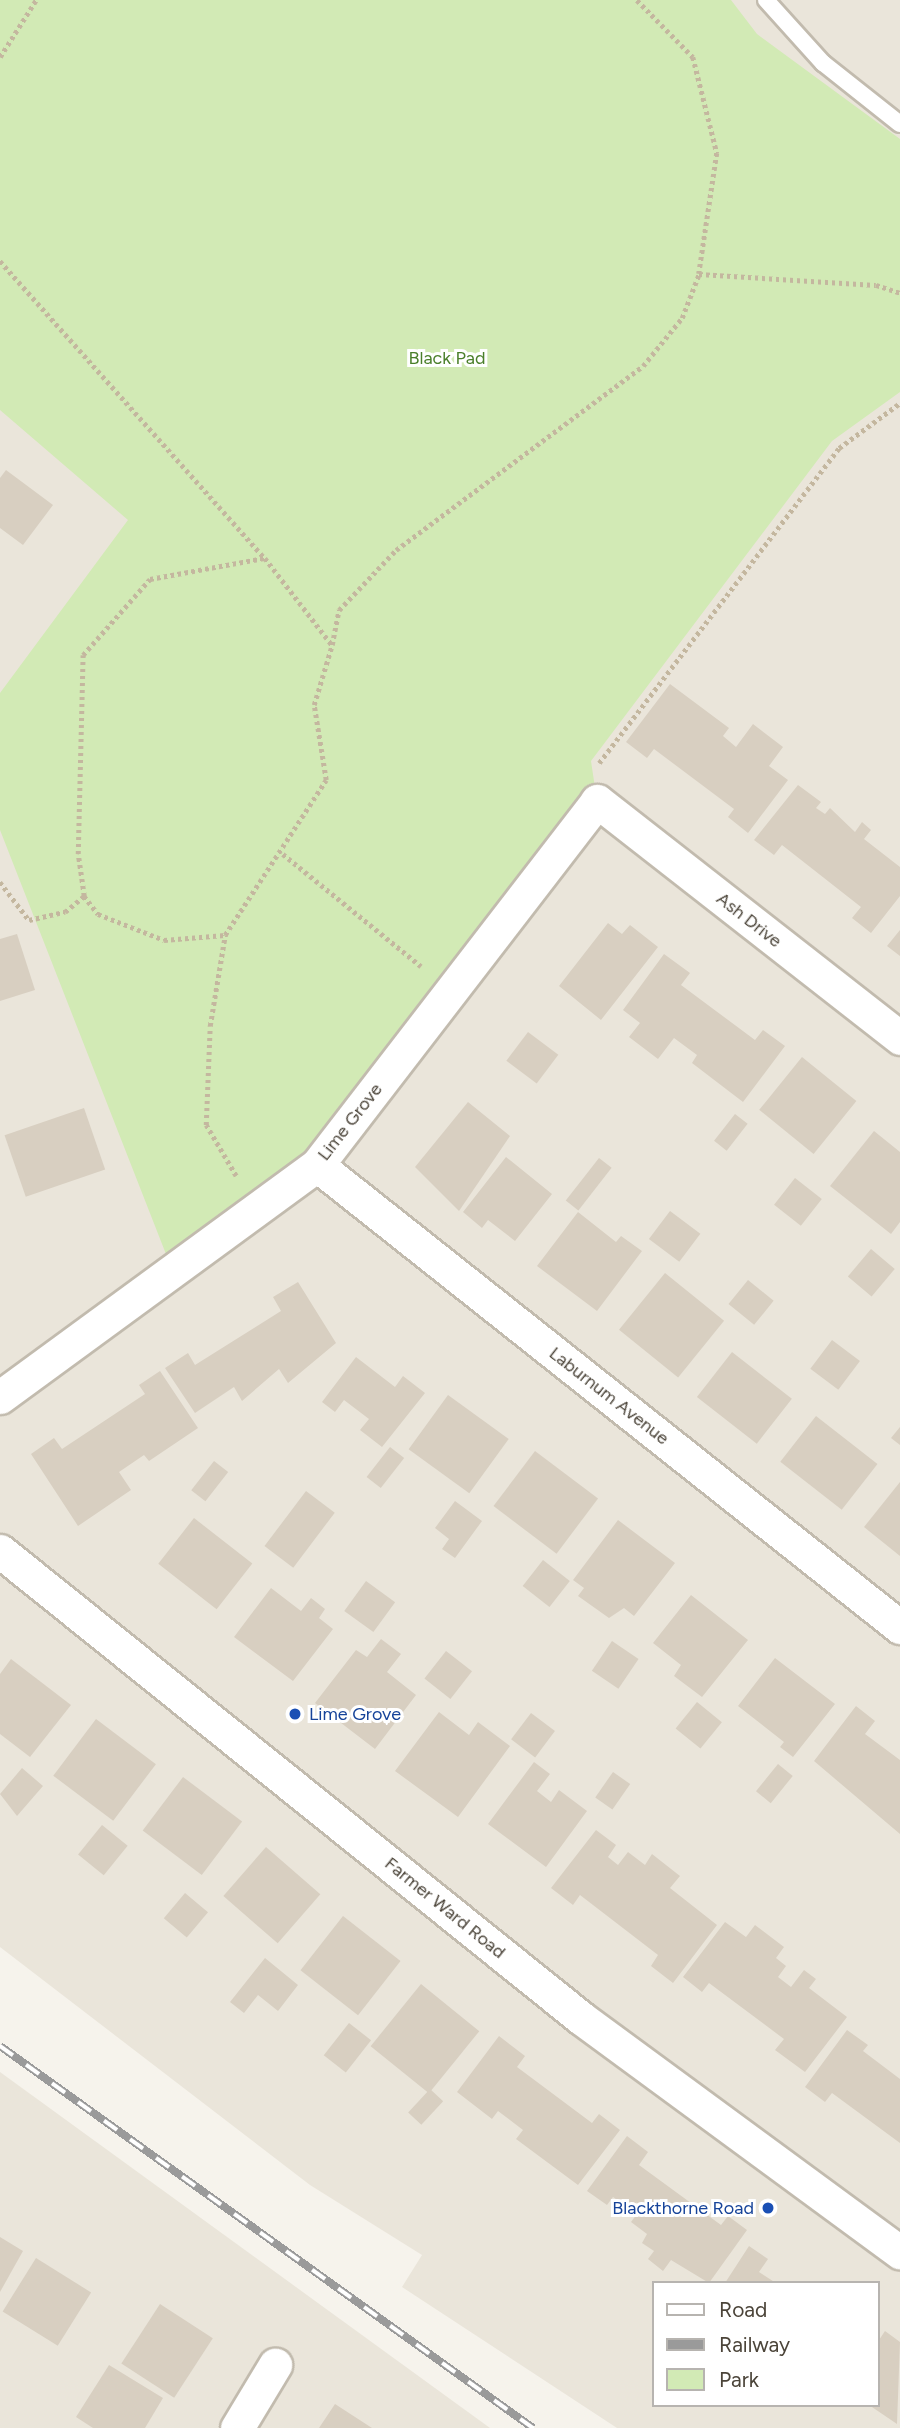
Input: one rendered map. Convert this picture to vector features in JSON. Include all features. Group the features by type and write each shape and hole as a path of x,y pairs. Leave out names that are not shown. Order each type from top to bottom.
{"street":[{"name":"Lime Grove","path":"0,1396 317,1165 597,801"},
{"name":"Ash Drive","path":"597,801 900,1038"},
{"name":"Laburnum Avenue","path":"317,1165 900,1627"},
{"name":"Farmer Ward Road","path":"0,1551 581,2018 900,2252"},
{"path":"237,2428 275,2365"}],"lane":[{"path":"766,0 823,63 900,124"}],"path":[{"path":"0,57 36,0"},
{"path":"256,1210 206,1125 210,1026 225,936 283,854 326,780 314,705 332,645 339,610 396,550 643,366 682,318 699,274 717,153 692,57 637,0"},
{"path":"0,261 265,558 332,645"},
{"path":"699,274 876,285 900,293"},
{"path":"597,801 599,763 615,741 839,448 900,403"},
{"path":"225,936 164,940 98,914 85,896 78,854 83,655 150,579 265,558"},
{"path":"283,854 452,990"},
{"path":"0,883 29,920 65,912 85,896"}],"shaded area":[{"path":"0,0 900,0 900,2428 617,2428 402,2287 422,2255 310,2185 0,1947"},
{"path":"0,2072 490,2428 0,2428"}],"green space":[{"name":"Black Pad","path":"0,0 731,0 757,34 900,139 900,392 832,441 591,761 597,801 317,1165 173,1272 0,830 0,693 128,520 0,410"}],"building":[{"path":"6,470 53,505 23,545 0,528 0,478"},
{"path":"670,684 729,728 723,736 736,747 753,724 783,747 769,766 788,780 748,833 728,817 734,809 654,749 647,758 626,742"},
{"path":"798,785 821,802 816,808 825,814 830,808 855,832 862,822 871,830 864,839 900,867 900,896 871,933 852,918 861,907 782,845 774,855 754,840"},
{"path":"608,923 622,934 630,925 658,947 601,1020 559,986"},
{"path":"900,930 900,956 887,946"},
{"path":"17,934 35,990 0,1001 0,939"},
{"path":"664,954 690,973 681,985 755,1040 763,1030 785,1046 743,1102 692,1063 697,1055 674,1038 658,1059 629,1037 640,1023 623,1010"},
{"path":"528,1032 558,1055 537,1084 506,1061"},
{"path":"802,1057 856,1101 814,1154 759,1110"},
{"path":"468,1102 510,1136 459,1211 415,1167"},
{"path":"84,1108 105,1169 26,1197 5,1135"},
{"path":"735,1114 748,1124 727,1151 714,1141"},
{"path":"874,1131 900,1152 900,1222 891,1234 830,1186"},
{"path":"506,1157 552,1194 515,1241 488,1220 482,1228 463,1212"},
{"path":"599,1158 612,1168 578,1210 566,1201"},
{"path":"795,1178 822,1199 801,1226 774,1205"},
{"path":"670,1211 700,1234 679,1262 649,1239"},
{"path":"578,1212 616,1242 621,1236 642,1251 597,1311 537,1266"},
{"path":"871,1249 895,1269 872,1297 848,1277"},
{"path":"665,1273 724,1321 678,1378 619,1330"},
{"path":"748,1280 774,1301 754,1325 728,1304"},
{"path":"298,1282 336,1343 288,1383 279,1369 242,1401 234,1387 195,1413 165,1368 188,1353 195,1365 281,1311 273,1297"},
{"path":"832,1340 860,1361 838,1390 810,1369"},
{"path":"732,1352 792,1399 757,1444 697,1397"},
{"path":"356,1357 395,1387 403,1376 425,1393 382,1447 360,1430 369,1419 344,1400 335,1412 322,1402"},
{"path":"160,1371 198,1428 149,1461 144,1455 119,1472 131,1490 78,1526 31,1454 54,1438 62,1449 145,1394 139,1385"},
{"path":"448,1395 509,1439 469,1493 409,1449"},
{"path":"816,1416 877,1464 842,1510 780,1462"},
{"path":"900,1427 900,1445 891,1438"},
{"path":"390,1447 404,1458 381,1488 367,1477"},
{"path":"535,1451 598,1499 557,1554 493,1506"},
{"path":"214,1461 228,1472 205,1501 191,1490"},
{"path":"900,1482 900,1556 864,1527"},
{"path":"306,1491 335,1513 293,1568 264,1546"},
{"path":"455,1501 482,1521 455,1558 442,1549 449,1539 435,1528"},
{"path":"194,1518 252,1564 217,1609 158,1564"},
{"path":"618,1520 675,1563 634,1616 624,1608 609,1618 578,1596 584,1588 573,1580"},
{"path":"543,1560 570,1581 549,1607 523,1586"},
{"path":"366,1581 395,1602 373,1632 344,1611"},
{"path":"271,1588 301,1611 311,1598 325,1609 319,1618 333,1629 293,1681 234,1637"},
{"path":"691,1595 748,1640 702,1697 674,1676 681,1665 653,1643"},
{"path":"381,1639 401,1654 387,1672 416,1695 375,1749 315,1703 356,1650 367,1657"},
{"path":"612,1641 639,1659 618,1689 592,1671"},
{"path":"446,1651 472,1671 450,1699 424,1679"},
{"path":"775,1658 835,1704 793,1757 780,1747 784,1742 738,1706"},
{"path":"11,1659 71,1705 30,1757 0,1734 0,1674"},
{"path":"697,1702 722,1722 700,1749 676,1728"},
{"path":"856,1706 875,1721 865,1734 900,1760 900,1834 814,1761"},
{"path":"439,1712 469,1735 478,1722 510,1746 458,1817 395,1771"},
{"path":"531,1713 555,1731 535,1757 511,1739"},
{"path":"96,1719 156,1764 113,1821 53,1776"},
{"path":"534,1762 550,1774 537,1791 551,1802 559,1790 587,1811 546,1867 488,1824"},
{"path":"778,1764 793,1776 771,1803 756,1791"},
{"path":"22,1768 43,1786 17,1816 0,1794"},
{"path":"613,1772 630,1784 612,1809 595,1797"},
{"path":"183,1777 242,1822 202,1875 143,1831"},
{"path":"102,1825 128,1846 104,1875 78,1855"},
{"path":"596,1830 616,1845 608,1857 618,1865 628,1852 645,1865 652,1854 680,1876 670,1888 717,1925 673,1983 651,1966 658,1955 580,1895 573,1905 551,1888"},
{"path":"266,1847 320,1894 278,1943 223,1896"},
{"path":"185,1893 208,1912 187,1938 164,1918"},
{"path":"343,1916 401,1961 358,2015 301,1970"},
{"path":"725,1922 746,1937 755,1925 784,1947 776,1958 786,1966 778,1977 791,1987 804,1970 816,1979 809,1988 847,2017 805,2072 775,2050 784,2039 709,1983 702,1992 683,1977"},
{"path":"265,1958 298,1985 278,2011 258,1995 244,2013 230,2002"},
{"path":"421,1984 479,2031 429,2093 371,2046"},
{"path":"349,2023 371,2040 346,2073 324,2055"},
{"path":"847,2030 868,2045 863,2051 900,2079 900,2143 832,2093 825,2102 805,2087"},
{"path":"499,2036 525,2056 517,2067 592,2123 599,2114 620,2130 578,2185 516,2139 523,2130 498,2111 492,2119 457,2092"},
{"path":"430,2089 443,2101 421,2125 408,2112"},
{"path":"627,2136 648,2152 639,2165 721,2225 728,2216 747,2230 710,2281 706,2281 671,2260 663,2271 648,2259 654,2251 642,2243 647,2234 631,2222 637,2214 613,2197 607,2205 587,2191"},
{"path":"0,2237 23,2251 0,2292"},
{"path":"749,2246 768,2259 759,2272 773,2281 726,2281"},
{"path":"36,2258 91,2292 58,2346 3,2311"},
{"path":"160,2304 213,2338 174,2398 121,2364"},
{"path":"885,2331 900,2342 897,2424 872,2407 879,2407 879,2340"},
{"path":"109,2365 163,2398 145,2428 93,2428 76,2417"},
{"path":"335,2404 372,2428 319,2428"}],"railway":[{"path":"0,2046 533,2428"}],"place":[{"name":"Lime Grove","path":"295,1714"},
{"name":"Blackthorne Road","path":"768,2208"}]}
